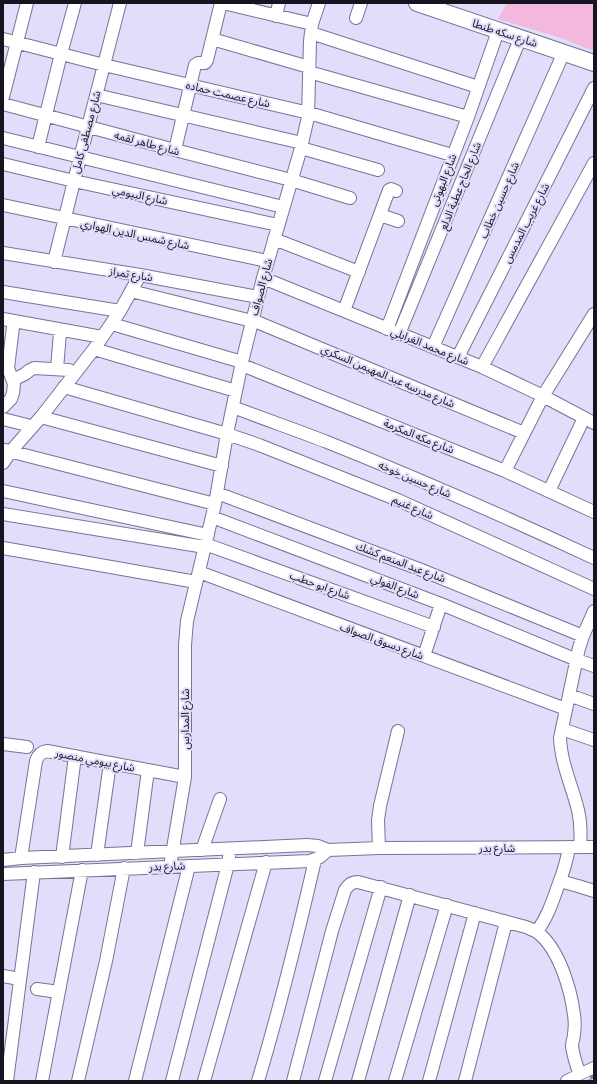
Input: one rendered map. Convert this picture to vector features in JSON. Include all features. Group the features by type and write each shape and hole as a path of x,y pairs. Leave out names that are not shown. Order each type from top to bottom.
{"main road":[{"name":"شارع سكه طنطا","path":"420,4 594,63"}],"street":[{"path":"3,97 27,3"},
{"path":"38,147 75,3"},
{"path":"175,150 195,65 206,62 222,3 276,16 478,87"},
{"path":"276,16 279,3"},
{"name":"شارع الصواف","path":"197,577 212,517 227,434 252,320 301,146 308,113 311,28 319,3"},
{"path":"356,18 361,3"},
{"name":"شارع مصطفى كامل","path":"54,262 104,65 116,4"},
{"name":"شارع البهوتى","path":"387,329 452,155 468,117 498,31"},
{"name":"شارع عصمت حماده","path":"3,39 190,86 308,113 452,155"},
{"path":"212,39 309,70 468,117"},
{"name":"شارع الحاج عطية الدلع","path":"400,334 520,39"},
{"name":"شارع حسين خطاب","path":"433,347 564,52"},
{"name":"شارع غريب المدمس","path":"458,357 594,88"},
{"path":"96,95 183,115 301,146 378,170"},
{"name":"شارع طاهر لقمه","path":"3,104 291,180 350,198"},
{"path":"3,138 283,207"},
{"name":"شارع البيومي","path":"3,164 74,181 278,225"},
{"path":"482,367 594,164"},
{"path":"344,311 389,190 396,191"},
{"name":"شارع شمس الدين الهواري","path":"3,205 268,262"},
{"path":"380,215 398,221"},
{"path":"274,239 359,272"},
{"name":"شارع تمراز","path":"3,253 140,275 258,297"},
{"path":"3,463 7,451 41,417 94,349 112,324 140,275"},
{"name":"شارع محمد الغرابلي","path":"263,278 482,367 589,420"},
{"name":"شارع مدرسه عبد المهيمن السكري","path":"131,291 252,320 524,433"},
{"path":"3,292 120,311"},
{"path":"505,471 543,396 594,314"},
{"path":"3,319 102,337"},
{"name":"شارع مكه المكرمة","path":"112,324 242,363 505,471 549,491 593,507"},
{"path":"3,407 12,397 14,386 8,376 7,347 13,327"},
{"path":"56,369 60,333"},
{"path":"94,349 236,391"},
{"path":"8,376 25,374 34,368 69,370"},
{"name":"شارع غنيم","path":"64,387 259,444 398,500 594,589"},
{"name":"شارع حسين خوخه","path":"233,407 328,443 424,482 521,524 594,558"},
{"path":"41,417 222,466"},
{"path":"3,419 27,425"},
{"path":"549,491 589,420"},
{"name":"شارع عبد المنعم كشك","path":"7,451 216,498 419,569 583,636"},
{"path":"3,491 206,542"},
{"path":"3,514 206,542"},
{"name":"شارع الفولي","path":"212,517 441,604 594,666"},
{"name":"شارع ابو حطب","path":"206,542 434,627"},
{"name":"شارع دسوق الصواف","path":"3,548 197,577 424,656 566,709"},
{"name":"شارع المدارس","path":"170,866 184,777 185,633 197,577"},
{"path":"424,656 441,604"},
{"path":"537,931 544,922 549,911 581,830 578,810 564,767 560,749 560,738 583,636 594,613"},
{"path":"569,695 594,704"},
{"path":"562,729 594,740"},
{"path":"379,848 378,820 380,806 398,732"},
{"path":"3,744 27,747"},
{"name":"شارع بيومي منصور","path":"21,858 38,757 43,752 47,751 184,777"},
{"path":"62,857 75,756"},
{"path":"97,855 110,763"},
{"path":"137,853 148,770"},
{"path":"202,850 220,799"},
{"name":"شارع بدر","path":"3,860 313,845 328,850 379,848 594,847"},
{"path":"172,1081 228,864 229,849"},
{"path":"258,1081 292,961 315,860 328,850"},
{"name":"شارع بدر","path":"3,874 315,860"},
{"path":"204,1081 266,862"},
{"path":"135,1081 189,866"},
{"path":"78,1081 106,961 124,868"},
{"path":"42,1081 82,870"},
{"path":"7,1081 34,872"},
{"path":"560,881 594,891"},
{"path":"293,1081 332,931 345,890 349,884 354,882 381,887 537,931 556,955 562,966 569,988 574,1015 574,1034 572,1045 580,1076"},
{"path":"325,1081 381,887"},
{"path":"358,1081 410,895"},
{"path":"395,1081 446,905"},
{"path":"429,1081 475,913"},
{"path":"465,1081 506,922"},
{"path":"3,976 20,979"},
{"path":"37,989 59,992"},
{"path":"567,1081 594,1068"}],"shaded area":[{"path":"507,3 594,3 594,51 558,37 498,19"}],"railway":[{"path":"583,1081 594,1076"}]}
